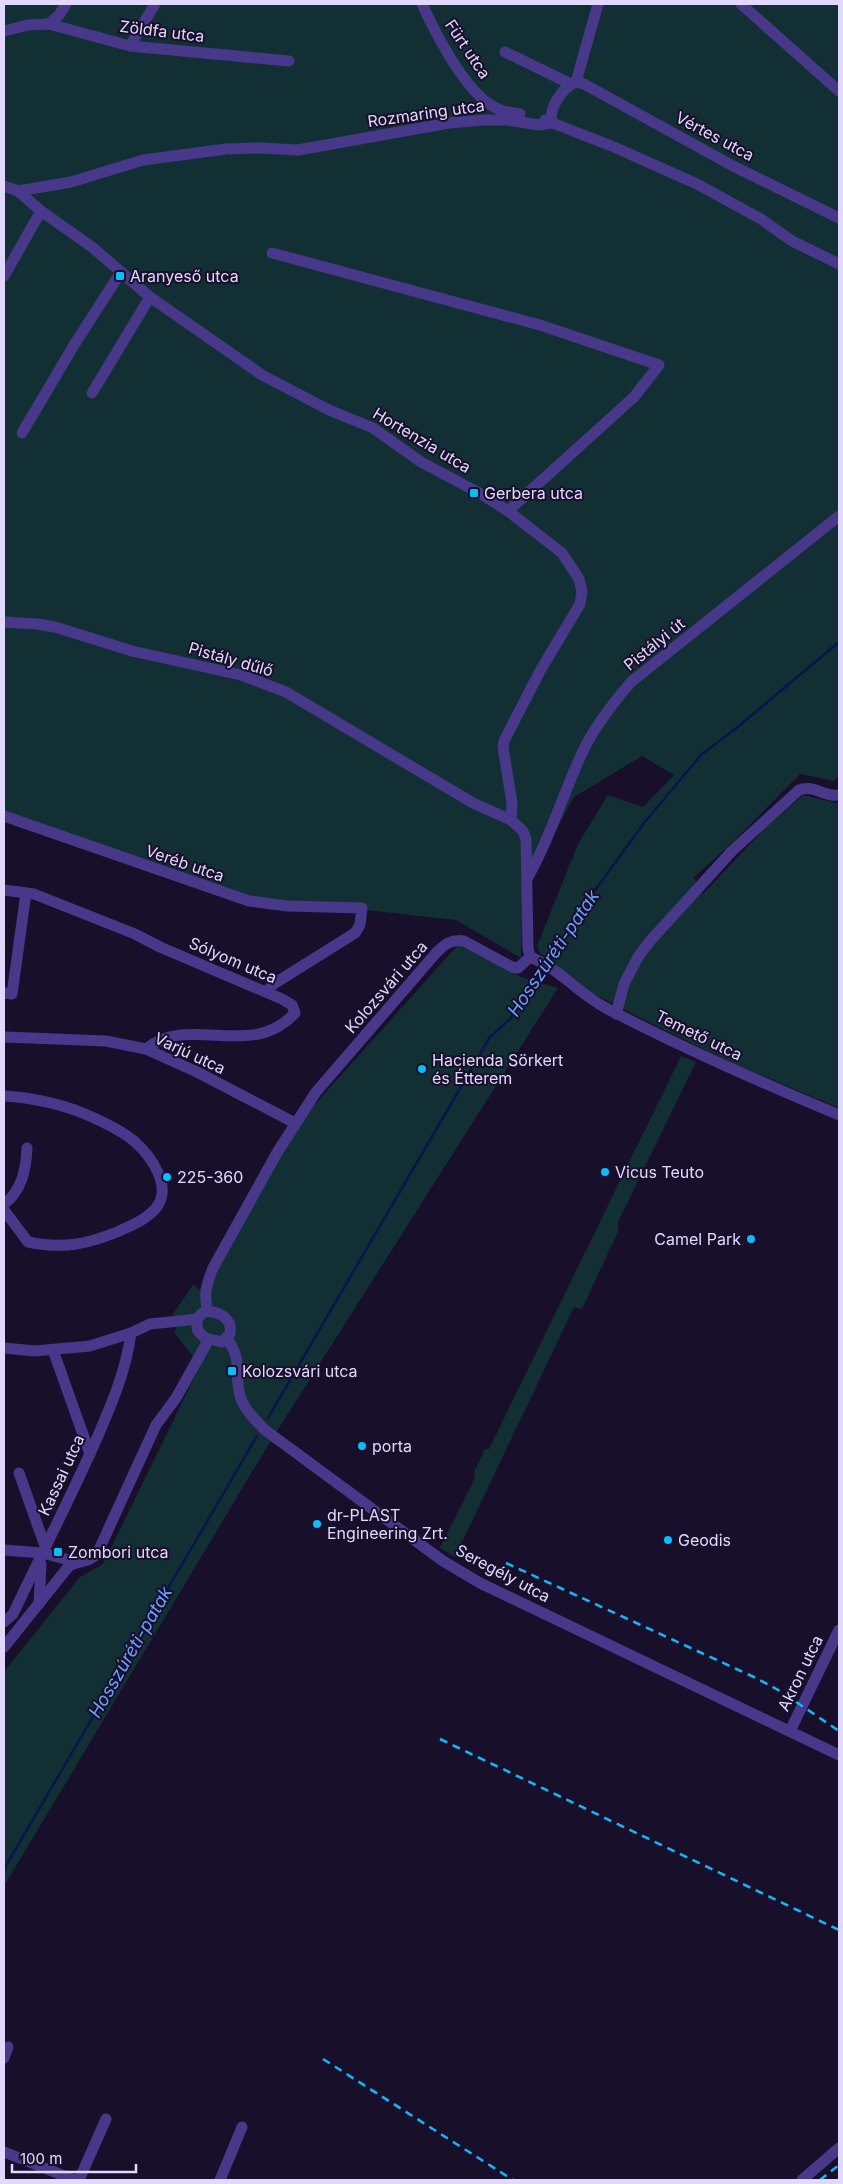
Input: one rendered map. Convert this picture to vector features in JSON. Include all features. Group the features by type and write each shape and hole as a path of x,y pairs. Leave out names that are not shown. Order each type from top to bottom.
{"street":[{"path":"49,24 59,15 66,4"},
{"path":"130,46 155,4"},
{"name":"Fürt utca","path":"422,4 448,54 477,92 489,104 508,113 536,116 552,123"},
{"path":"552,123 550,117 555,104 574,83 598,4"},
{"path":"741,4 839,91"},
{"name":"Zöldfa utca","path":"4,31 28,25 49,24 130,46 289,61"},
{"name":"Vértes utca","path":"505,52 574,83 584,84 733,166 839,218"},
{"name":"Rozmaring utca","path":"18,191 71,182 144,160 226,149 298,150 421,128 484,120 507,120 539,125 552,123 606,143 697,184 760,220 792,241 839,264"},
{"path":"4,186 18,191"},
{"name":"Hortenzia utca","path":"18,191 41,211 92,247 150,297 262,375 329,410 373,428 421,462 484,495 562,553 579,579 582,597 580,604 540,671 505,736 503,747 512,803 511,820"},
{"path":"4,276 41,211"},
{"path":"272,253 540,325 659,365 634,397 508,511"},
{"path":"22,433 74,345 121,272"},
{"path":"92,393 150,297"},
{"name":"Pistályi út","path":"528,877 545,843 584,750 621,693 631,682 839,516"},
{"name":"Pistály dűlő","path":"4,622 56,627 132,651 256,680 286,692 473,803 511,820"},
{"path":"616,1014 621,991 638,957 686,900 739,845 799,790 808,788 834,796 839,795"},
{"name":"Veréb utca","path":"4,816 249,901 286,906 362,908 360,925 355,933 272,985 267,992"},
{"path":"511,820 523,831 526,839 528,948 536,959"},
{"path":"526,839 545,843"},
{"name":"Sólyom utca","path":"4,890 34,894 135,934 267,992 292,1005 295,1013 285,1024 263,1033 235,1037 179,1035 156,1041 146,1049"},
{"path":"4,993 12,994 26,893"},
{"name":"Kolozsvári utca","path":"208,1311 205,1296 207,1282 213,1268 295,1124 316,1092 436,953 442,947 455,940 475,947 508,966 518,968 536,959"},
{"name":"Temető utca","path":"536,959 554,970 583,994 616,1014 750,1078 839,1115"},
{"name":"Varjú utca","path":"4,1037 106,1041 146,1049 197,1072 295,1124"},
{"path":"4,1096 35,1100 85,1114 134,1141 148,1156 158,1172 162,1188 161,1199 157,1207 147,1217 94,1242 52,1247 28,1242 4,1210"},
{"path":"4,1204 16,1190 25,1175 27,1148"},
{"path":"165,1322 198,1331 209,1340 216,1342 227,1339 231,1330 227,1318 208,1311 200,1315 198,1331"},
{"path":"4,1348 34,1351 90,1346 131,1333 150,1324 198,1319"},
{"name":"Kassai utca","path":"4,1622 13,1614 90,1454 120,1384 128,1356 131,1333"},
{"name":"Seregély utca","path":"227,1339 235,1350 237,1358 241,1398 254,1418 265,1430 443,1561 480,1583 839,1755"},
{"path":"4,1647 69,1566 91,1559 97,1554 156,1425 176,1398 209,1340"},
{"path":"53,1350 90,1454"},
{"path":"19,1473 44,1550 39,1604"},
{"path":"4,1550 44,1550 77,1562"},
{"name":"Akron utca","path":"790,1731 839,1630"},
{"path":"80,2180 106,2118"},
{"path":"220,2180 242,2127"},
{"path":"802,2180 839,2148"},
{"path":"4,2152 75,2180"}],"green space":[{"path":"4,4 839,4 839,775 834,781 800,774 733,842 694,877 703,894 766,827 803,795 836,803 839,802 839,1108 737,1065 594,994 540,953 537,946 578,844 608,795 643,807 674,775 642,756 574,797 523,890 521,958 456,920 357,909 247,903 4,819"},
{"path":"457,946 464,946 521,977 558,988 270,1442 4,1886 4,1672 80,1577 103,1564 200,1366 174,1332 183,1317 172,1315 194,1284 199,1290 299,1122"},
{"path":"681,1056 696,1062 618,1222 618,1232 582,1309 574,1307 455,1557 440,1548 474,1480 475,1470 485,1449 489,1449"}],"waterway":[{"name":"Hosszúréti-patak","path":"548,961 593,893 644,823 701,755 739,726 839,642"},
{"name":"Hosszúréti-patak","path":"268,1418 490,1037 510,1019 543,968"},
{"name":"Hosszúréti-patak","path":"4,1869 257,1436"}],"railway":[{"path":"506,1563 756,1678 780,1691 839,1731"},
{"path":"440,1739 839,1930"},
{"path":"323,2059 513,2180"},
{"path":"820,2180 839,2165"}],"place":[{"name":"Aranyeső utca","path":"120,276"},
{"name":"Gerbera utca","path":"474,493"},
{"name":"Hacienda Sörkert és Étterem","path":"422,1069"},
{"name":"Vicus Teuto","path":"605,1172"},
{"name":"225-360","path":"167,1177"},
{"name":"Camel Park","path":"751,1239"},
{"name":"Kolozsvári utca","path":"232,1371"},
{"name":"porta","path":"362,1446"},
{"name":"dr-PLAST Engineering Zrt.","path":"317,1524"},
{"name":"Geodis","path":"668,1540"},
{"name":"Zombori utca","path":"58,1552"}]}
